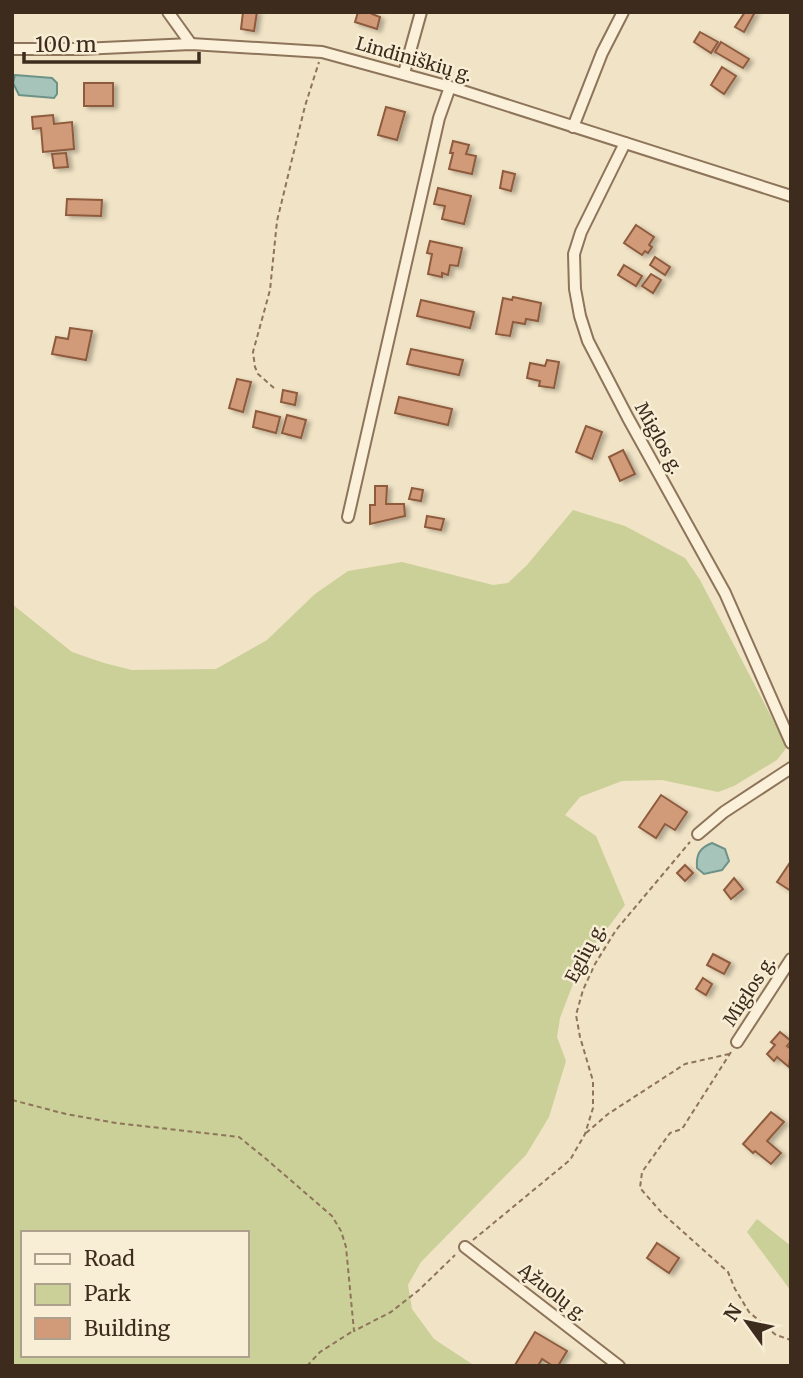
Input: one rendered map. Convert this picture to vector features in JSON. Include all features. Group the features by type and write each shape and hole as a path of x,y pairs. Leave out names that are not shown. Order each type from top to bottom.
{"street":[{"path":"169,12 191,44"},
{"path":"404,73 421,12"},
{"path":"573,127 602,53 623,12"},
{"name":"Lindiniškių g.","path":"12,49 191,44 322,52 450,87 791,196"},
{"path":"348,517 439,118 450,87"},
{"name":"Miglos g.","path":"625,143 581,232 574,254 575,289 580,316 588,341 611,385 725,593 791,743"},
{"path":"698,834 752,792 791,768"},
{"name":"Miglos g.","path":"737,1042 791,960"},
{"name":"Ąžuolų g.","path":"461,1250 619,1366"}],"path":[{"path":"274,388 258,374 253,352 270,290 277,221 305,106 322,52"},
{"name":"Eglių g.","path":"307,1366 320,1352 391,1312 570,1160 585,1134 593,1108 593,1081 576,1015 583,990 594,964 616,930 698,834"},
{"path":"737,1042 682,1129 670,1133 642,1172 640,1188 662,1213 728,1272 749,1312 776,1335 791,1339"},
{"path":"585,1134 608,1114 685,1064 729,1054"},
{"path":"12,1100 117,1124 239,1137 331,1216 341,1231 346,1247 354,1331"}],"green space":[{"path":"573,510 625,526 685,558 700,580 787,747 777,760 734,786 718,792 662,780 622,781 580,797 565,815 596,836 625,905 581,963 560,1018 557,1037 566,1061 549,1117 526,1155 421,1262 408,1285 412,1309 434,1339 475,1366 12,1366 12,604 72,652 104,663 132,670 216,669 267,640 315,594 348,571 402,562 493,585 508,583 527,565"},
{"path":"757,1219 791,1246 791,1291 747,1232"}],"water":[{"path":"15,75 52,78 57,83 57,94 54,98 19,95 13,83"},
{"path":"712,843 725,849 729,861 722,870 704,874 697,868 697,859 701,850"}],"building":[{"path":"243,12 257,12 254,31 241,29"},
{"path":"358,12 373,12 372,14 380,17 377,29 355,22"},
{"path":"745,12 755,12 744,32 735,27"},
{"path":"700,32 718,42 711,53 694,42"},
{"path":"721,42 749,59 743,68 715,52"},
{"path":"722,67 736,76 724,94 711,85"},
{"path":"84,83 113,83 113,106 84,106"},
{"path":"386,107 405,112 397,140 378,135"},
{"path":"53,115 54,124 72,122 74,149 43,152 41,128 33,129 32,117"},
{"path":"453,141 469,145 466,154 476,156 472,174 449,169"},
{"path":"66,153 68,167 54,168 52,154"},
{"path":"503,171 515,174 511,191 500,188"},
{"path":"438,188 471,196 464,224 442,219 445,206 434,204"},
{"path":"67,199 102,200 101,216 66,215"},
{"path":"636,225 654,237 648,253 645,251 642,255 624,243"},
{"path":"430,241 462,248 458,266 450,265 448,275 442,273 442,277 428,274 432,254 427,253"},
{"path":"655,257 670,267 665,275 650,265"},
{"path":"624,265 642,276 636,286 618,275"},
{"path":"651,274 661,280 653,293 642,286"},
{"path":"513,297 541,303 538,321 526,319 525,324 513,322 510,336 496,334 503,298 512,300"},
{"path":"421,300 474,312 470,328 417,316"},
{"path":"70,328 92,331 86,360 52,354 56,337 68,339"},
{"path":"411,349 463,360 459,375 407,364"},
{"path":"547,360 559,362 554,388 539,386 540,381 527,378 530,363 545,366"},
{"path":"237,379 251,382 243,412 229,408"},
{"path":"283,390 297,393 295,405 281,402"},
{"path":"399,397 452,409 448,425 395,413"},
{"path":"256,411 280,417 276,433 253,427"},
{"path":"287,415 306,420 301,438 282,433"},
{"path":"586,426 602,432 592,459 576,452"},
{"path":"623,450 635,474 620,481 609,457"},
{"path":"375,486 387,486 386,504 404,504 405,516 370,524 370,505 375,505"},
{"path":"412,488 423,490 421,501 409,499"},
{"path":"427,516 444,519 441,530 425,527"},
{"path":"661,795 687,812 675,830 665,824 656,838 639,827"},
{"path":"791,861 791,891 777,882"},
{"path":"685,865 693,873 685,881 677,873"},
{"path":"734,878 743,889 731,899 724,890"},
{"path":"713,954 730,963 724,974 707,965"},
{"path":"703,978 712,984 706,995 696,989"},
{"path":"780,1032 791,1041 787,1046 791,1049 789,1067 777,1057 774,1061 767,1054 775,1045 771,1042"},
{"path":"771,1112 784,1122 767,1141 781,1153 771,1164 743,1144"},
{"path":"657,1243 679,1258 669,1273 647,1258"},
{"path":"535,1332 567,1351 558,1366 542,1359 538,1366 515,1365"}]}
